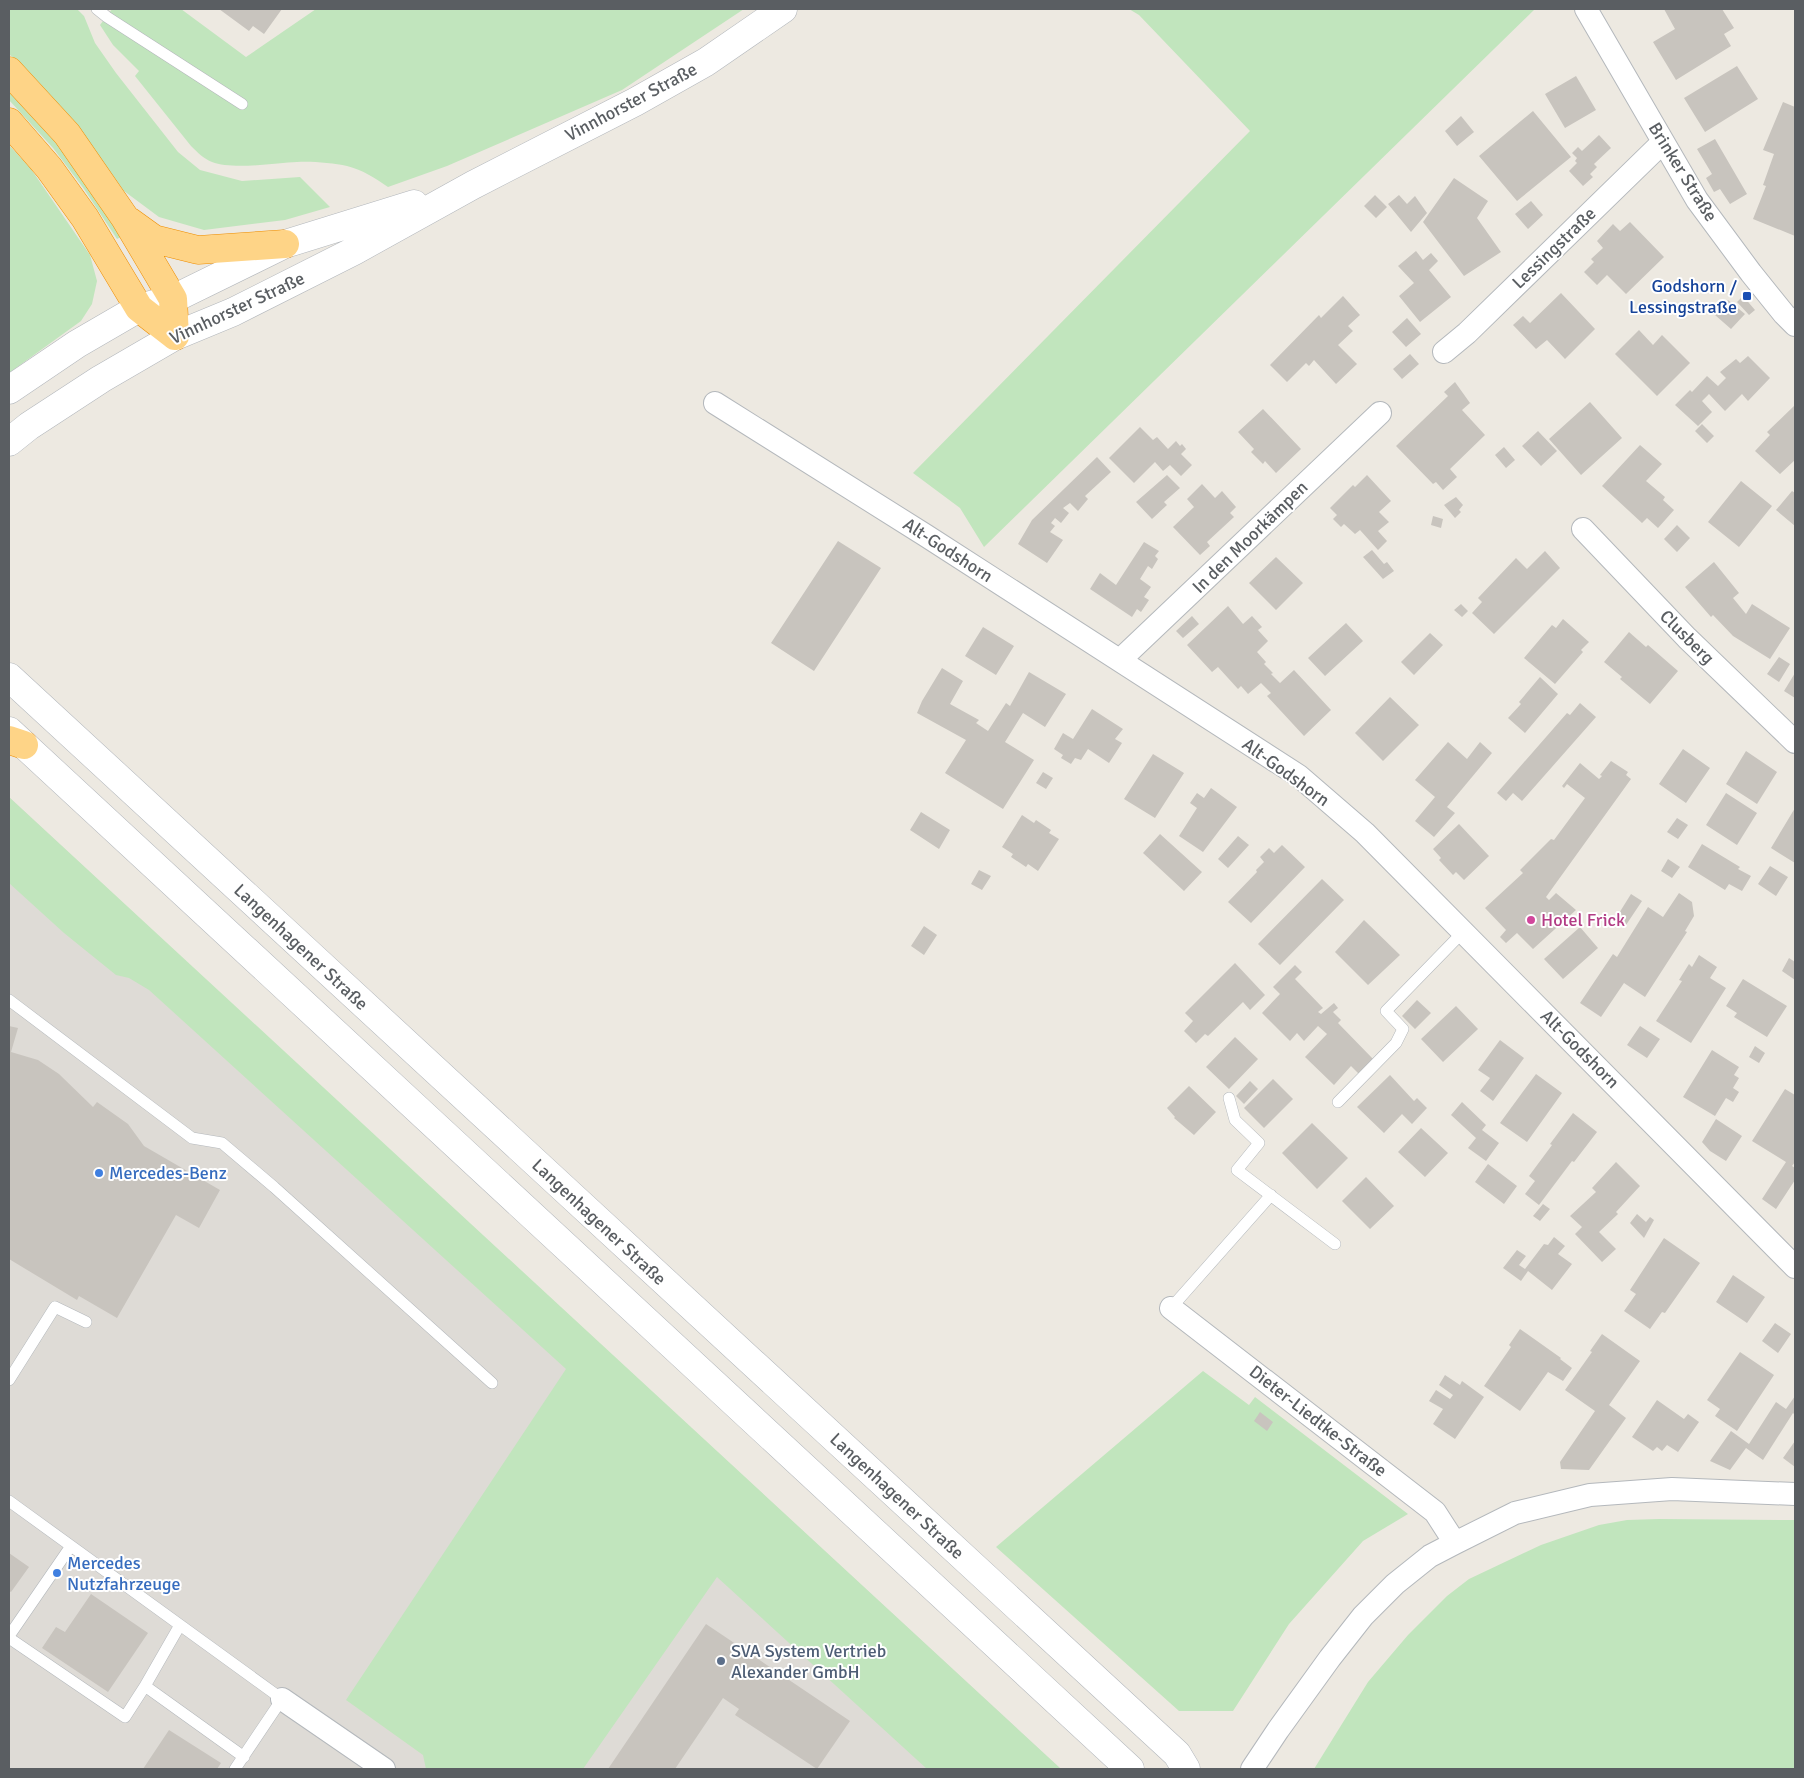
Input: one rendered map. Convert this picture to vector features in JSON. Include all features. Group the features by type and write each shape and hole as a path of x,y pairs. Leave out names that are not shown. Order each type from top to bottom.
{"highway":[{"path":"9,72 67,134 125,218 173,299 175,336"},
{"path":"9,122 49,168 85,218 139,308 175,336"},
{"path":"125,218 154,240 198,250 285,244"}],"main road":[{"name":"Vinnhorster Straße","path":"9,442 29,426 101,379 175,336 233,312 354,251 473,185 635,102 706,62 783,9"},
{"name":"Vinnhorster Straße","path":"9,390 77,344 139,308 173,299 285,244 473,185"},
{"path":"9,656 56,721"},
{"name":"Langenhagener Straße","path":"9,677 1177,1754 1186,1769"},
{"path":"14,738 1130,1769"}],"street":[{"name":"Brinker Straße","path":"1586,9 1697,200 1751,272 1795,325"},
{"name":"Lessingstraße","path":"1444,352 1466,333 1663,142"},
{"name":"Alt-Godshorn","path":"715,403 925,535 1299,776 1365,833 1795,1266"},
{"name":"In den Moorkämpen","path":"1120,660 1380,413"},
{"name":"Clusberg","path":"1583,529 1687,638 1795,742"},
{"name":"Dieter-Liedtke-Straße","path":"1171,1308 1435,1512 1455,1542"},
{"path":"1252,1769 1324,1666 1363,1616 1395,1584 1430,1556 1455,1542 1515,1513 1590,1495 1672,1489 1795,1494"},
{"path":"282,1699 384,1769"}],"lane":[{"path":"97,9 242,104"},
{"path":"1338,1102 1396,1042 1403,1029 1386,1011 1463,932"},
{"path":"9,1000 192,1138 222,1143 281,1193 492,1383"},
{"path":"1230,1098 1234,1120 1259,1143 1237,1170 1335,1244"},
{"path":"1171,1308 1271,1195"},
{"path":"9,1380 56,1307 86,1322"},
{"path":"9,1500 282,1699 236,1769"},
{"path":"71,1546 9,1637 125,1716 180,1625"},
{"path":"144,1686 244,1757"}],"shaded area":[{"path":"9,797 248,1019 1061,1769 9,1769"}],"green space":[{"path":"9,9 77,9 84,16 95,43 116,73 178,152 200,170 242,181 300,177 330,207 285,220 204,230 159,217 124,191 78,126 9,54"},
{"path":"112,9 181,9 246,57 316,9 744,9 622,90 447,166 388,187 374,177 358,170 335,164 303,162 231,166 206,159 191,146 135,76 139,71 113,45 100,25"},
{"path":"1129,9 1535,9 984,547 960,508 913,473 1250,131 1139,15"},
{"path":"9,92 58,145 123,236 117,239 84,189 53,148 9,100"},
{"path":"9,145 31,169 90,255 97,281 92,304 81,321 9,373"},
{"path":"9,797 1061,1769 927,1769 717,1577 583,1769 426,1769 423,1755 346,1700 566,1369 149,990 129,978 116,975 64,933 9,883"},
{"path":"1203,1371 1249,1405 1255,1397 1408,1514 1363,1541 1289,1624 1233,1711 1179,1711 996,1547"},
{"path":"1627,1520 1795,1520 1795,1769 1314,1769 1368,1682 1408,1635 1447,1596 1469,1579 1541,1545 1599,1525"}],"building":[{"path":"219,9 282,9 264,34 253,26 249,31"},
{"path":"1664,9 1722,9 1734,28 1724,34 1731,46 1676,80 1653,42 1675,29"},
{"path":"1737,66 1758,99 1705,132 1684,98"},
{"path":"1576,76 1596,110 1565,128 1545,94"},
{"path":"1783,102 1795,107 1795,236 1753,219 1766,186 1763,185 1774,154 1763,150"},
{"path":"1533,111 1571,157 1517,201 1479,156"},
{"path":"1461,116 1474,132 1457,146 1445,131"},
{"path":"1599,135 1611,148 1594,164 1597,167 1590,174 1593,177 1583,186 1569,171 1577,163 1575,161 1577,158 1572,153 1578,147 1582,151"},
{"path":"1715,139 1747,194 1730,204 1720,189 1714,192 1706,178 1712,174 1697,149"},
{"path":"1454,178 1488,201 1477,218 1501,252 1464,276 1423,222"},
{"path":"1375,195 1387,207 1376,218 1364,206"},
{"path":"1399,195 1407,204 1415,196 1427,213 1411,232 1388,204"},
{"path":"1531,201 1543,215 1528,229 1515,214"},
{"path":"1630,222 1664,257 1626,294 1607,275 1597,285 1584,272 1594,262 1591,259 1603,248 1597,241 1613,224 1620,231"},
{"path":"1416,251 1423,260 1431,253 1438,261 1429,270 1451,297 1420,322 1399,296 1414,283 1398,266"},
{"path":"1561,293 1595,329 1565,359 1547,340 1536,349 1513,325 1523,316 1530,323"},
{"path":"1343,296 1360,315 1348,326 1353,331 1338,345 1357,364 1336,384 1314,360 1309,366 1306,363 1287,382 1270,365 1319,315 1321,318"},
{"path":"1743,296 1755,310 1749,315 1737,302"},
{"path":"1728,300 1745,314 1731,329 1715,315"},
{"path":"1407,318 1421,334 1406,347 1392,332"},
{"path":"1639,330 1653,345 1662,335 1690,363 1657,396 1615,354"},
{"path":"1410,354 1419,364 1402,379 1393,369"},
{"path":"1748,356 1770,378 1748,401 1742,394 1725,411 1709,394 1702,401 1712,412 1698,426 1675,405 1690,390 1692,392 1707,376 1718,386 1726,378 1720,372 1736,359 1740,363"},
{"path":"1455,382 1470,403 1462,410 1485,435 1450,469 1457,477 1443,490 1436,482 1433,484 1396,446 1448,396 1444,392"},
{"path":"1590,402 1622,438 1581,475 1549,439"},
{"path":"1795,405 1795,460 1780,474 1755,451 1770,435 1767,432"},
{"path":"1263,409 1301,449 1276,473 1265,461 1263,464 1251,452 1254,449 1238,432"},
{"path":"1702,424 1714,436 1707,443 1695,431"},
{"path":"1140,427 1153,440 1157,437 1168,449 1176,441 1180,446 1182,444 1186,449 1181,454 1192,465 1181,476 1170,465 1163,471 1155,462 1134,483 1109,458"},
{"path":"1538,431 1557,451 1541,466 1522,446"},
{"path":"1640,445 1662,464 1646,481 1665,497 1663,500 1674,510 1658,528 1647,518 1642,523 1602,486"},
{"path":"1504,447 1515,460 1506,468 1495,455"},
{"path":"1097,457 1111,472 1085,496 1088,499 1078,511 1070,503 1063,508 1069,513 1061,523 1055,518 1051,523 1055,526 1050,532 1063,540 1047,563 1018,544 1032,520"},
{"path":"1167,475 1180,488 1164,502 1167,505 1152,519 1136,502"},
{"path":"1367,475 1391,501 1379,512 1389,522 1378,531 1387,541 1378,550 1360,530 1355,534 1344,524 1341,527 1333,519 1337,515 1330,508 1353,485 1355,487"},
{"path":"1741,481 1772,506 1739,547 1708,522"},
{"path":"1202,484 1215,498 1222,491 1236,507 1230,513 1234,517 1207,542 1210,546 1200,555 1173,527 1194,507 1187,499"},
{"path":"1792,491 1795,493 1795,526 1776,510"},
{"path":"1456,497 1463,505 1459,510 1461,512 1455,518 1444,505"},
{"path":"1433,516 1443,519 1441,528 1431,525"},
{"path":"1677,525 1690,538 1677,552 1664,539"},
{"path":"838,541 881,568 814,671 771,643"},
{"path":"1144,542 1159,551 1155,556 1158,559 1152,569 1148,566 1140,579 1151,587 1144,597 1149,600 1141,612 1137,609 1132,617 1090,589 1100,573 1116,585"},
{"path":"1372,550 1384,564 1387,562 1394,571 1383,579 1363,557"},
{"path":"1545,551 1560,568 1494,634 1472,613 1482,602 1478,598 1516,558 1527,569"},
{"path":"1276,557 1303,583 1276,610 1249,583"},
{"path":"1714,562 1739,593 1733,598 1746,614 1752,604 1790,628 1770,659 1733,636 1713,615 1711,617 1685,587"},
{"path":"1461,604 1468,611 1462,617 1454,610"},
{"path":"1228,606 1243,624 1252,616 1262,627 1258,630 1268,641 1257,652 1266,662 1264,664 1273,673 1271,674 1280,683 1294,670 1331,710 1304,736 1267,696 1271,693 1261,683 1248,694 1241,686 1238,689 1218,667 1212,672 1187,645"},
{"path":"1192,616 1199,624 1183,638 1176,631"},
{"path":"1563,619 1589,642 1581,650 1583,652 1555,684 1524,658 1552,625 1556,628"},
{"path":"1346,623 1363,641 1325,676 1308,658"},
{"path":"983,627 1014,646 996,675 965,656"},
{"path":"1629,632 1646,647 1648,645 1678,671 1650,704 1620,679 1622,677 1604,662"},
{"path":"1430,633 1443,645 1414,675 1401,662"},
{"path":"1779,657 1790,664 1779,682 1767,674"},
{"path":"942,668 963,681 950,704 979,720 976,723 988,731 1006,703 1010,706 1029,672 1066,694 1045,727 1023,713 1005,742 1034,760 1003,809 945,773 966,740 917,713"},
{"path":"1795,673 1795,698 1784,691"},
{"path":"1540,677 1558,694 1525,733 1508,718 1521,704 1519,702"},
{"path":"1390,697 1419,725 1383,761 1355,733"},
{"path":"1580,703 1596,717 1522,801 1513,793 1506,801 1497,793 1567,713 1570,715"},
{"path":"1092,709 1123,729 1115,739 1122,743 1109,763 1088,749 1081,760 1075,758 1071,764 1061,758 1063,755 1054,749 1063,733 1073,739"},
{"path":"1448,742 1467,759 1480,742 1492,753 1447,807 1455,813 1434,837 1415,821 1435,797 1415,780"},
{"path":"1683,749 1710,768 1686,803 1659,784"},
{"path":"1746,751 1777,772 1757,804 1726,784"},
{"path":"1153,754 1184,773 1155,818 1124,799"},
{"path":"1611,761 1628,772 1626,775 1631,779 1546,897 1549,900 1556,893 1576,910 1533,949 1517,933 1506,943 1500,937 1506,930 1485,908 1523,873 1520,870 1551,839 1554,840 1585,798 1567,784 1564,788 1562,786 1580,763 1599,779"},
{"path":"1043,772 1053,778 1046,789 1036,783"},
{"path":"1211,788 1237,807 1203,852 1179,836 1197,808 1190,803 1197,793 1204,798"},
{"path":"1726,793 1757,813 1737,845 1706,825"},
{"path":"1795,808 1795,863 1771,848"},
{"path":"921,812 950,830 939,849 910,830"},
{"path":"1022,815 1034,823 1036,820 1051,830 1049,833 1059,839 1038,871 1028,864 1026,867 1011,857 1013,854 1002,847"},
{"path":"1677,818 1688,825 1678,839 1667,832"},
{"path":"1459,824 1489,856 1464,880 1456,872 1453,875 1439,860 1441,858 1433,849"},
{"path":"1160,834 1202,872 1184,891 1143,853"},
{"path":"1238,836 1249,845 1228,868 1218,859"},
{"path":"1702,844 1740,867 1738,869 1751,876 1742,891 1729,884 1725,890 1688,867"},
{"path":"1282,845 1305,867 1251,923 1228,902 1257,872 1256,870 1264,862 1260,857 1269,848 1274,853"},
{"path":"1668,859 1680,867 1672,878 1661,871"},
{"path":"1770,866 1788,877 1776,896 1758,884"},
{"path":"979,870 991,876 982,890 971,884"},
{"path":"1322,879 1344,900 1280,965 1258,944"},
{"path":"1679,893 1692,902 1694,916 1685,931 1687,932 1645,997 1624,983 1601,1017 1580,1003 1613,954 1617,957 1648,907 1663,917"},
{"path":"1631,894 1642,901 1626,925 1616,918"},
{"path":"1364,920 1400,955 1368,985 1335,952"},
{"path":"924,926 937,935 924,955 911,946"},
{"path":"1580,927 1598,948 1563,979 1544,959"},
{"path":"1699,955 1717,967 1710,978 1726,988 1691,1043 1656,1021 1682,981 1679,980 1689,964 1692,967"},
{"path":"1789,958 1795,962 1795,980 1782,971"},
{"path":"1235,963 1265,995 1250,1010 1243,1002 1208,1036 1205,1034 1196,1043 1184,1031 1193,1021 1185,1013"},
{"path":"1295,965 1302,972 1295,979 1323,1008 1318,1012 1321,1014 1334,1003 1338,1008 1333,1012 1341,1020 1338,1023 1374,1060 1359,1074 1351,1066 1334,1085 1305,1057 1327,1034 1318,1026 1304,1041 1297,1033 1290,1041 1262,1013 1280,994 1273,987"},
{"path":"1743,979 1787,1006 1767,1037 1734,1017 1737,1013 1726,1006"},
{"path":"1417,1000 1431,1013 1415,1029 1402,1016"},
{"path":"1456,1006 1478,1029 1443,1062 1421,1039"},
{"name":"Mercedes-Benz","path":"9,1026 18,1028 11,1052 38,1060 59,1074 93,1107 97,1102 128,1124 144,1146 220,1190 199,1228 176,1215 117,1318 79,1296 77,1300 9,1259"},
{"path":"1640,1026 1660,1039 1647,1058 1627,1045"},
{"path":"1235,1037 1258,1059 1229,1089 1206,1067"},
{"path":"1500,1040 1524,1058 1493,1101 1480,1091 1490,1078 1478,1070"},
{"path":"1755,1046 1765,1053 1759,1063 1749,1057"},
{"path":"1712,1050 1739,1067 1734,1075 1739,1078 1733,1088 1739,1092 1733,1102 1726,1098 1715,1116 1683,1097"},
{"path":"1536,1074 1562,1093 1527,1142 1500,1123"},
{"path":"1390,1075 1414,1101 1417,1098 1427,1108 1412,1124 1402,1114 1384,1133 1357,1107"},
{"path":"1273,1079 1293,1099 1264,1128 1244,1108"},
{"path":"1250,1081 1258,1089 1244,1104 1236,1096"},
{"path":"1189,1086 1216,1112 1194,1135 1174,1118 1167,1108"},
{"path":"1785,1089 1795,1095 1795,1162 1792,1166 1795,1168 1795,1180 1776,1209 1762,1199 1786,1162 1752,1141"},
{"path":"1462,1102 1486,1125 1482,1130 1499,1143 1486,1161 1468,1148 1476,1138 1451,1115"},
{"path":"1573,1113 1597,1132 1574,1162 1572,1161 1539,1205 1525,1194 1535,1181 1529,1176"},
{"path":"1716,1119 1742,1136 1726,1161 1710,1151 1702,1142"},
{"path":"1312,1123 1348,1158 1317,1189 1282,1153"},
{"path":"1421,1128 1448,1153 1425,1177 1398,1152"},
{"path":"1616,1162 1640,1186 1616,1212 1618,1214 1599,1232 1616,1249 1602,1262 1575,1234 1582,1227 1570,1216 1596,1192 1592,1188"},
{"path":"1488,1164 1517,1186 1504,1204 1475,1182"},
{"path":"1366,1177 1394,1206 1370,1229 1342,1201"},
{"path":"1543,1204 1550,1209 1540,1221 1533,1216"},
{"path":"1637,1214 1646,1222 1650,1217 1654,1220 1644,1238 1630,1223"},
{"path":"1554,1237 1565,1246 1558,1254 1572,1264 1552,1290 1528,1271 1521,1281 1503,1268 1517,1250 1526,1256 1519,1265 1525,1269 1544,1244 1548,1245"},
{"path":"1664,1238 1700,1263 1665,1313 1662,1312 1650,1329 1624,1311 1636,1294 1630,1290"},
{"path":"1733,1275 1765,1297 1747,1323 1716,1302"},
{"path":"1775,1323 1791,1334 1778,1353 1762,1341"},
{"path":"1520,1329 1572,1368 1563,1381 1548,1372 1520,1411 1484,1386 1511,1347 1509,1345"},
{"path":"1602,1334 1640,1361 1609,1405 1626,1418 1589,1470 1561,1469 1560,1462 1595,1411 1565,1390 1592,1352 1590,1351"},
{"path":"1740,1352 1774,1375 1737,1431 1715,1416 1720,1409 1707,1400"},
{"path":"1445,1375 1460,1385 1462,1381 1484,1397 1455,1439 1433,1424 1443,1409 1429,1401 1436,1390 1450,1399 1453,1395 1439,1385"},
{"path":"1795,1396 1795,1415 1793,1413 1763,1460 1746,1448 1730,1470 1710,1461 1731,1431 1749,1444 1776,1402 1786,1409"},
{"path":"1657,1400 1684,1419 1688,1414 1699,1422 1678,1452 1667,1445 1662,1451 1657,1447 1653,1451 1632,1437"},
{"path":"1260,1412 1273,1422 1267,1431 1254,1421"},
{"path":"1795,1441 1795,1467 1783,1458"},
{"path":"9,1553 29,1567 11,1592 9,1591"},
{"path":"91,1594 148,1633 108,1692 42,1648 56,1627 65,1632"},
{"name":"SVA System Vertrieb Alexander GmbH","path":"706,1624 850,1721 817,1769 735,1715 739,1709 723,1698 675,1769 608,1769"},
{"path":"169,1730 221,1763 217,1769 143,1769"}],"place":[{"name":"Godshorn / Lessingstraße","path":"1747,296"},
{"name":"Hotel Frick","path":"1531,920"},
{"name":"Mercedes-Benz","path":"99,1173"},
{"name":"Mercedes Nutzfahrzeuge","path":"57,1573"},
{"name":"SVA System Vertrieb Alexander GmbH","path":"721,1661"}]}
